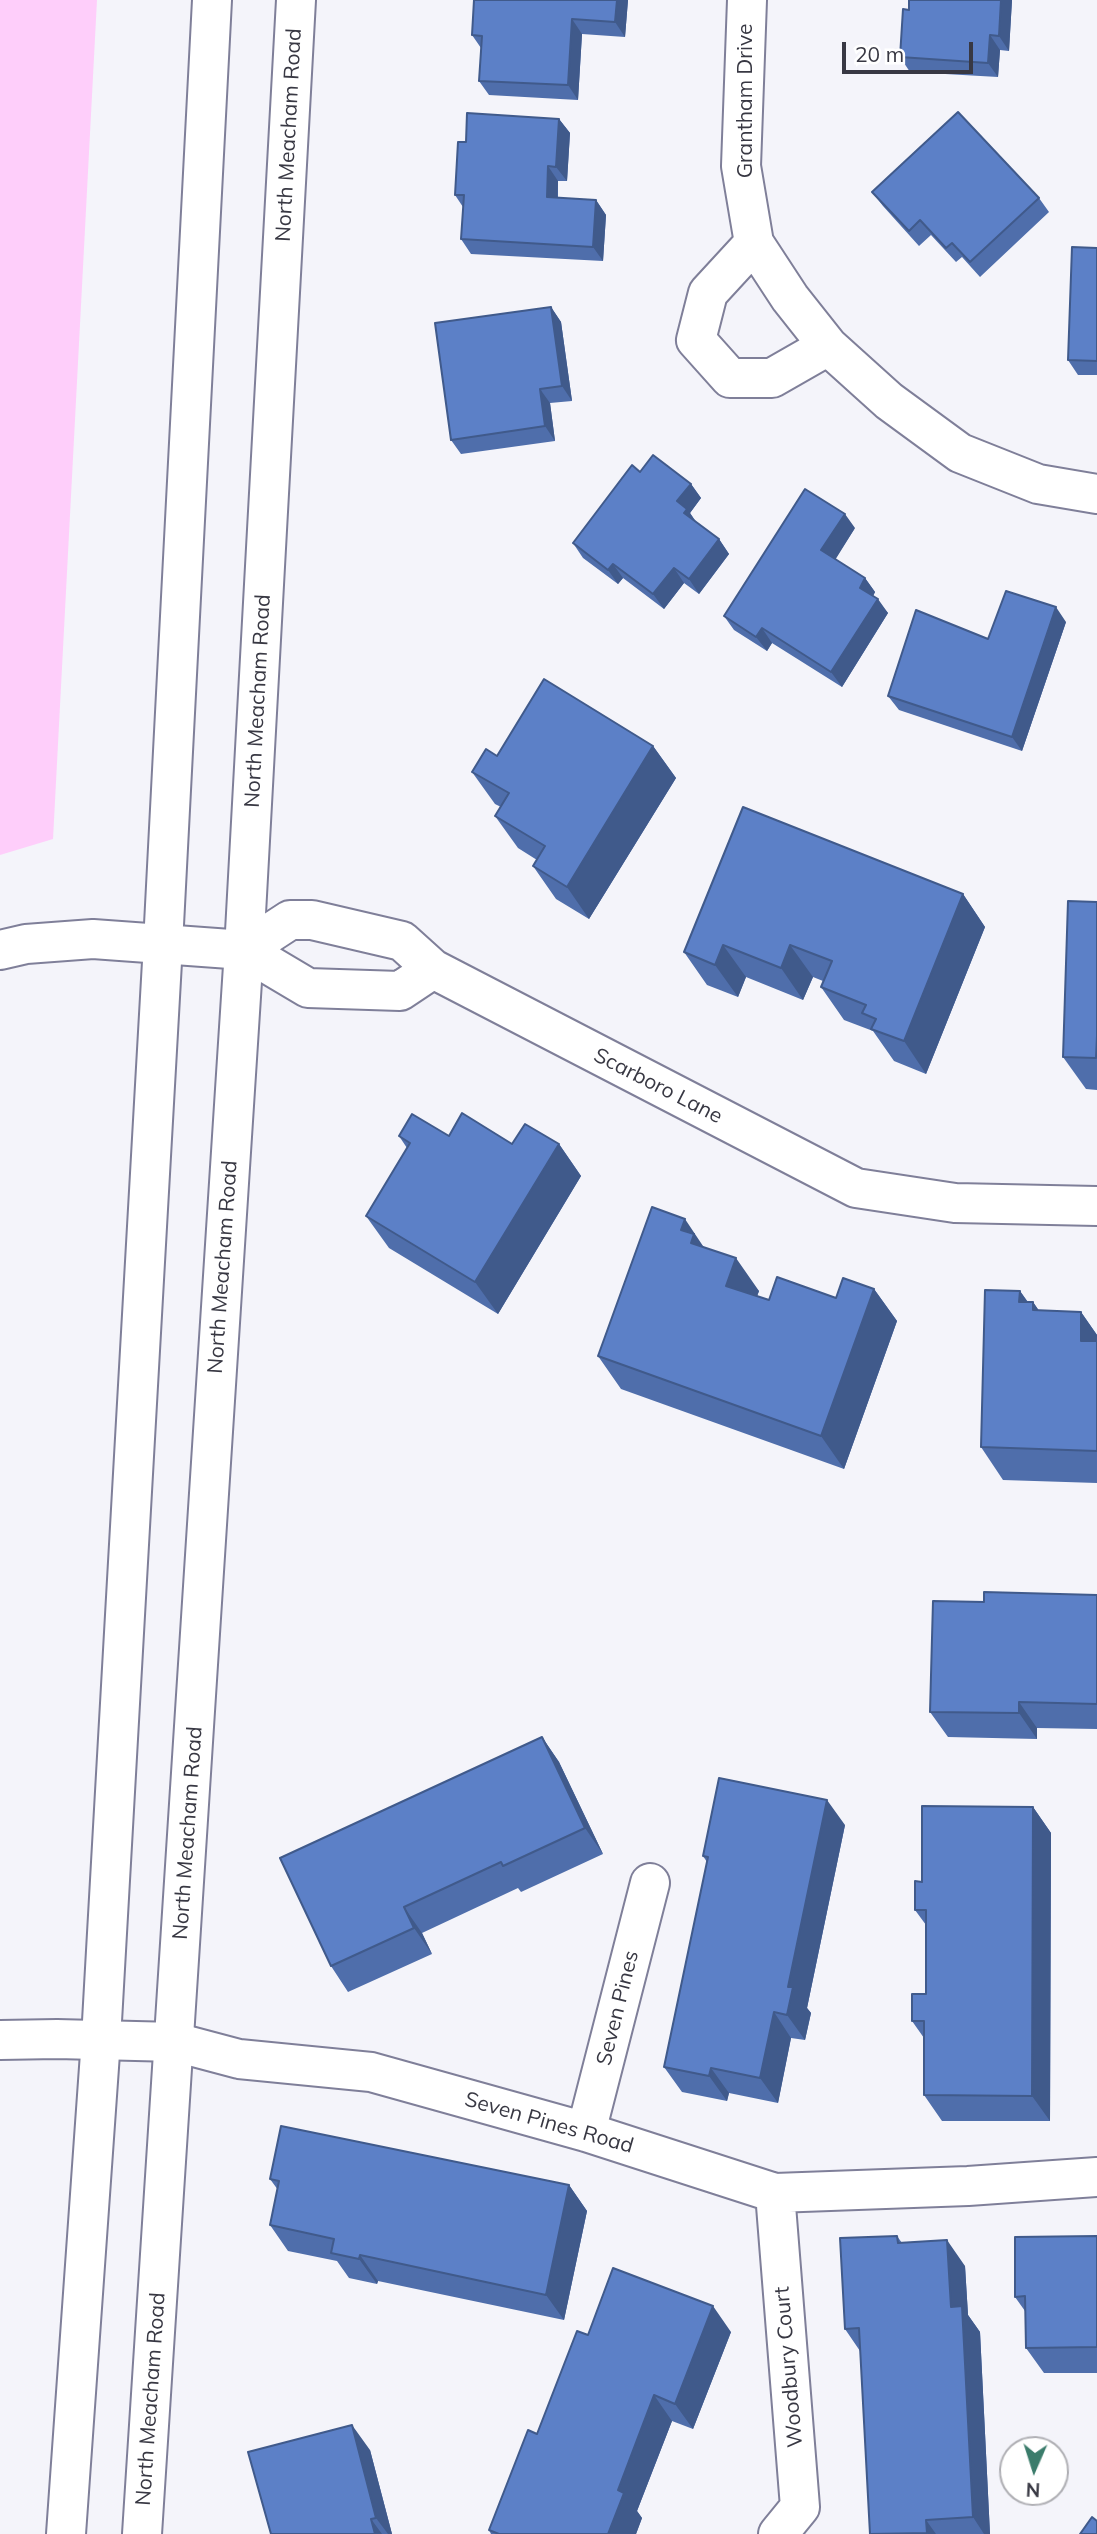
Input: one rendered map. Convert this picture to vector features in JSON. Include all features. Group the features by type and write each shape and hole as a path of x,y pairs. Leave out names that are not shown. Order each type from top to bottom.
{"main road":[{"path":"66,2534 101,2039 163,944 212,0"},
{"name":"North Meacham Road","path":"142,2534 244,950 296,0"},
{"name":"Grantham Drive","path":"747,0 741,166 754,243 790,298 828,346 889,401 960,453 1038,484 1097,494"},
{"path":"754,243 708,293 696,340 730,378 772,378 828,346"},
{"name":"Scarboro Lane","path":"244,950 290,920 312,920 402,941 433,969 856,1188 955,1203 1097,1206"},
{"path":"0,950 26,944 93,939 244,950 308,988 400,991 433,969"},
{"name":"Seven Pines","path":"586,2132 650,1883"},
{"name":"Seven Pines Road","path":"0,2040 101,2039 175,2042 239,2059 371,2072 586,2132 775,2193 968,2186 1097,2176"},
{"name":"Woodbury Court","path":"775,2193 800,2507 778,2534"}],"shaded area":[{"path":"0,0 97,0 53,839 0,855"}],"building":[{"path":"474,0 617,0 615,22 572,19 568,85 479,81 482,36 472,35"},
{"path":"909,0 1001,0 999,36 990,35 988,63 900,57 903,9 909,10"},
{"path":"958,112 1039,198 970,262 952,243 946,248 920,220 909,231 872,192"},
{"path":"467,113 559,119 556,167 548,166 547,197 596,200 593,247 461,239 464,195 455,195 458,142 466,142"},
{"path":"1072,247 1097,248 1097,361 1068,360"},
{"path":"551,307 562,386 540,389 545,426 451,440 435,323"},
{"path":"653,455 691,484 677,501 687,509 684,513 719,539 689,579 674,568 653,594 613,564 608,570 573,543 632,465 640,472"},
{"path":"805,489 845,514 821,550 865,578 860,588 878,599 831,672 762,628 756,637 724,616"},
{"path":"1006,591 1056,607 1012,737 888,696 916,610 988,639"},
{"path":"544,679 653,746 567,887 533,866 545,846 495,816 509,793 472,772 486,749 497,756"},
{"path":"743,807 963,894 904,1041 871,1029 876,1019 862,1013 866,1005 821,987 832,961 790,945 781,968 723,945 715,965 684,952"},
{"path":"1068,901 1097,902 1096,1058 1063,1057"},
{"path":"462,1113 512,1144 525,1124 559,1144 475,1282 366,1216 410,1143 399,1136 412,1114 449,1136"},
{"path":"652,1207 685,1219 681,1230 694,1234 691,1243 736,1258 726,1286 769,1300 777,1277 836,1298 843,1278 874,1289 821,1436 598,1356"},
{"path":"985,1290 1020,1291 1019,1302 1033,1302 1033,1310 1081,1312 1081,1341 1097,1341 1097,1451 981,1447"},
{"path":"984,1592 1097,1595 1097,1704 1019,1702 1019,1713 930,1712 933,1601 984,1602"},
{"path":"542,1737 585,1828 503,1866 501,1862 404,1907 414,1928 331,1966 280,1858"},
{"path":"719,1778 827,1800 788,1987 793,1987 787,2015 774,2012 760,2078 711,2068 709,2076 664,2067 708,1857 703,1856"},
{"path":"922,1806 1033,1807 1032,2096 924,2095 924,2021 912,2021 912,1994 926,1994 926,1910 915,1910 915,1881 922,1882"},
{"path":"281,2126 569,2185 546,2295 360,2255 359,2259 331,2253 334,2239 270,2225 279,2181 270,2179"},
{"path":"897,2236 898,2243 947,2240 951,2307 962,2306 973,2517 926,2520 927,2533 870,2534 859,2328 845,2329 840,2238"},
{"path":"1097,2236 1097,2347 1026,2348 1025,2296 1015,2297 1015,2237"},
{"path":"613,2268 713,2306 675,2404 654,2395 618,2490 624,2493 608,2534 499,2534 489,2530 528,2430 537,2434 577,2331 588,2335"},
{"path":"352,2425 376,2518 371,2519 375,2534 271,2534 248,2452"},
{"path":"1092,2517 1097,2521 1097,2534 1080,2534"}]}
